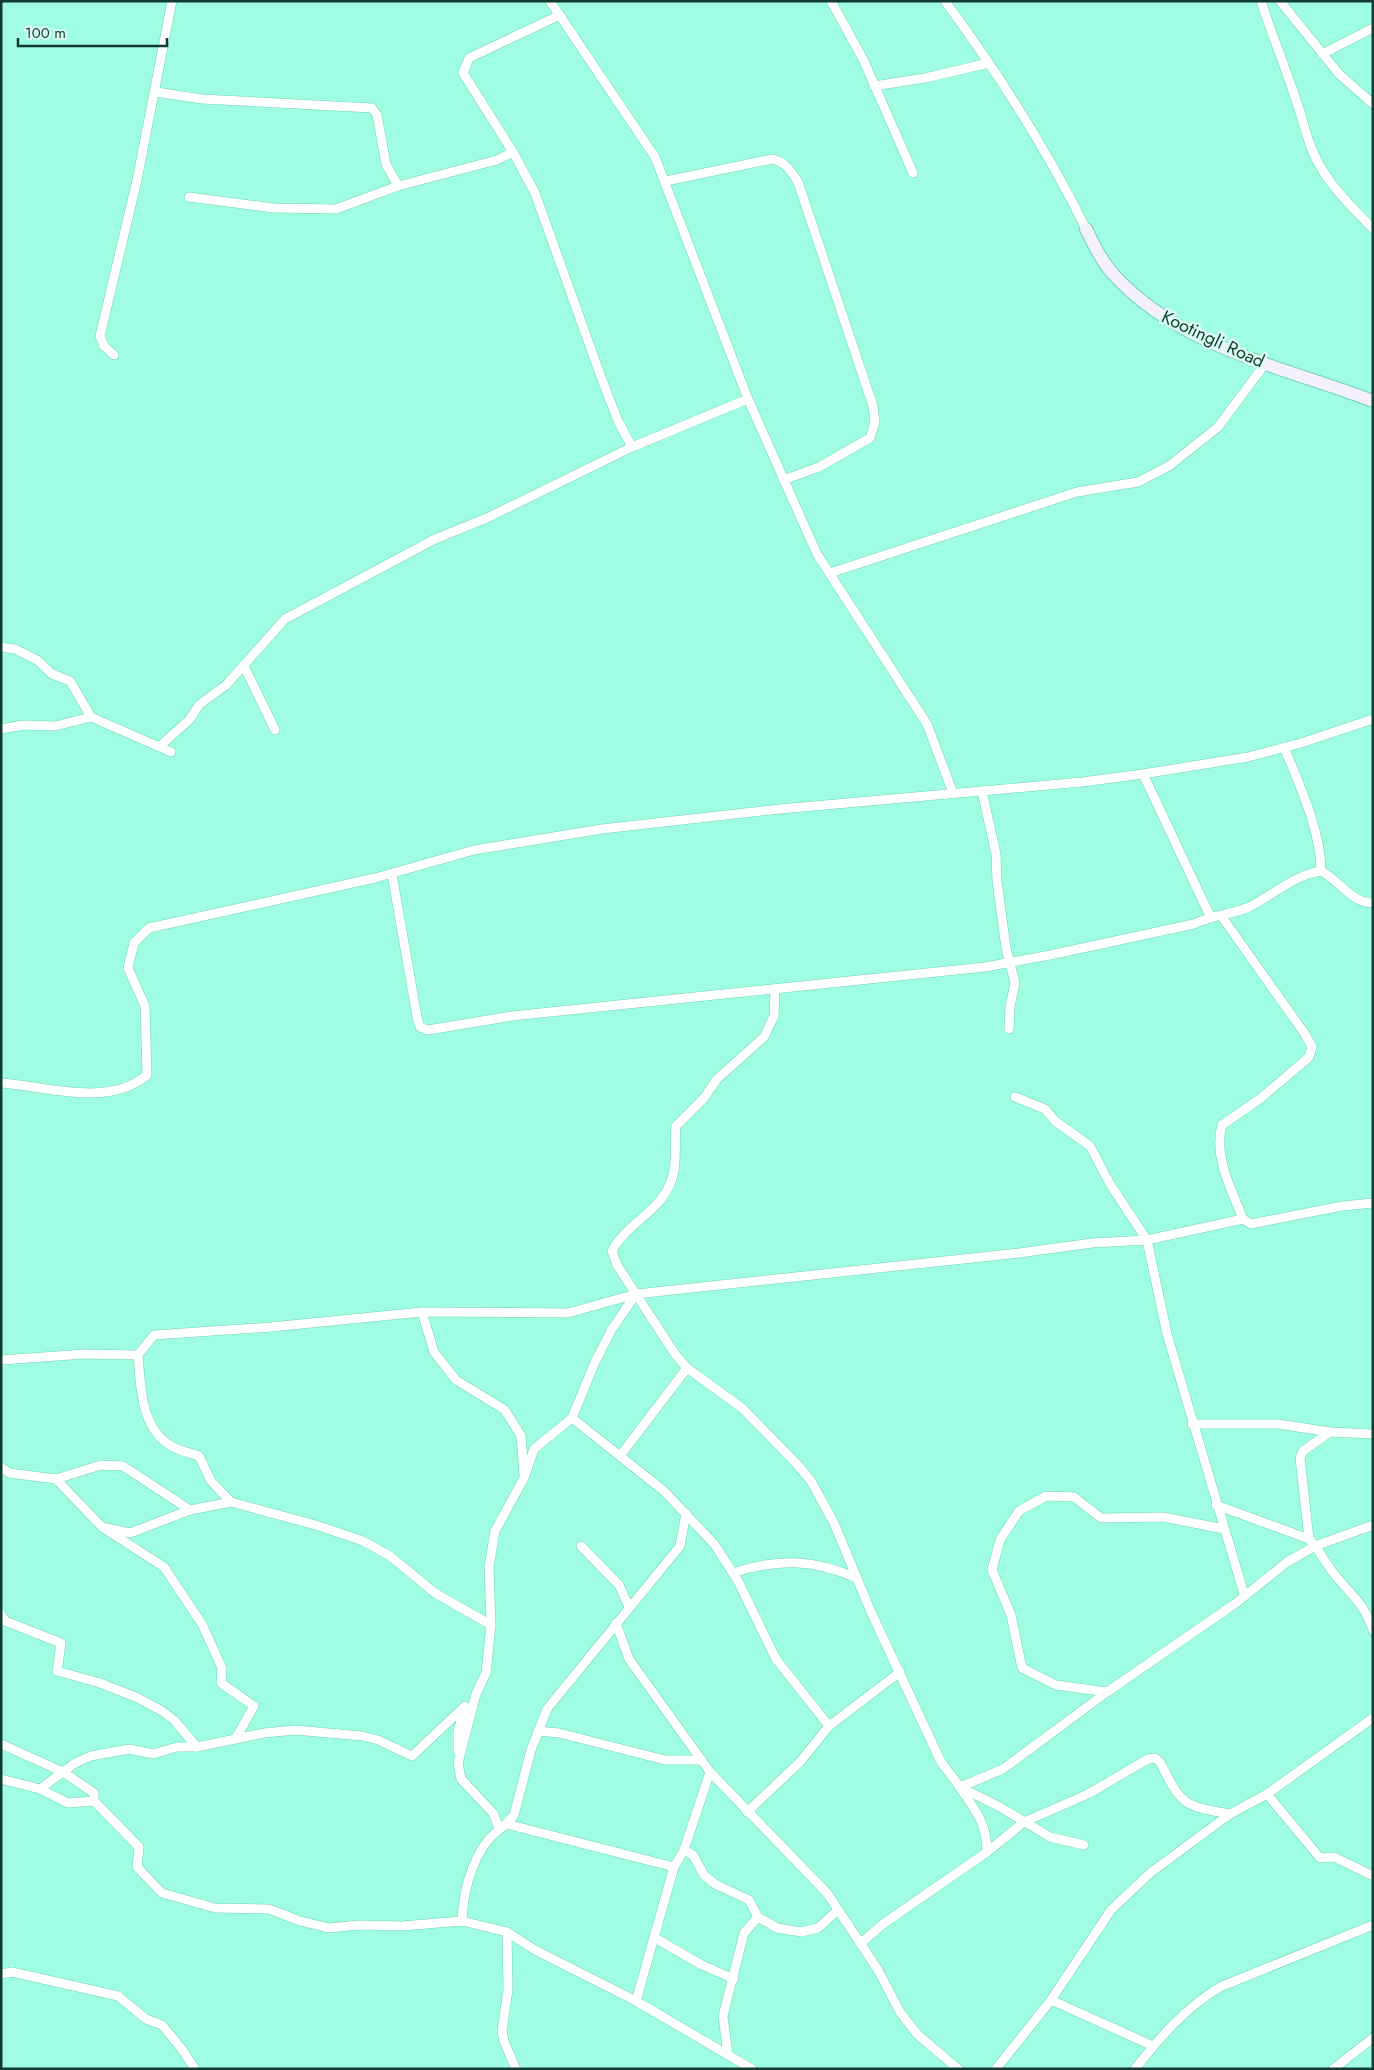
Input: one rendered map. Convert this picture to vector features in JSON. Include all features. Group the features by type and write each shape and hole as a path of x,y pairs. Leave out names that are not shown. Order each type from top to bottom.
{"street":[{"path":"114,355 104,346 100,336 126,234 156,92 172,1"},
{"path":"550,1 631,118 655,157 666,180 748,399 817,554 927,724 953,793"},
{"path":"831,1 844,22 913,173"},
{"path":"944,1 988,63 1048,156 1086,230"},
{"path":"1261,1 1311,148 1334,186 1354,211 1373,229"},
{"path":"1280,1 1339,74 1373,104"},
{"path":"560,16 469,58 463,73 514,152 535,193 600,377 618,421 632,447"},
{"path":"1322,54 1373,28"},
{"path":"874,86 925,78 988,63"},
{"path":"156,92 202,99 372,108 377,114 386,164 398,186"},
{"path":"189,197 274,208 336,209 398,186 496,160 514,152"},
{"path":"666,180 772,159 782,162 788,167 798,182 873,406 875,422 870,438 819,467 783,480"},
{"name":"Kootingli Road","path":"1086,230 1113,274 1161,316 1234,352 1373,401"},
{"path":"830,573 1077,492 1138,482 1169,466 1218,427 1265,364"},
{"path":"160,746 190,719 199,705 226,685 284,619 435,539 487,518 632,447 748,399"},
{"path":"1,647 15,649 37,660 52,674 70,681 91,717"},
{"path":"244,666 275,730"},
{"path":"1,729 23,725 55,726 91,717 171,752"},
{"path":"1,1083 29,1085 65,1093 108,1092 137,1084 147,1075 145,1006 128,968 134,943 148,928 392,874 474,850 602,829 780,809 1082,782 1143,774 1248,757 1373,719"},
{"path":"1284,747 1306,803 1321,858 1321,871"},
{"path":"1143,774 1210,916"},
{"path":"982,791 996,854 997,881 1006,948 1015,983 1010,1007 1009,1029"},
{"path":"392,874 417,1017 420,1027 428,1030 512,1016 985,967 1194,924 1210,916 1222,917 1249,906 1300,878 1321,871 1332,876 1363,903 1373,903"},
{"path":"1222,917 1305,1034 1312,1047 1309,1057 1261,1098 1222,1125 1219,1140 1220,1158 1243,1219 1250,1224 1342,1206 1373,1203"},
{"path":"775,989 774,1016 764,1037 717,1079 704,1098 676,1126 675,1169 670,1186 650,1210 617,1241 612,1251 617,1265 675,1354 687,1368 742,1408 801,1469 822,1498 856,1578 945,1770 978,1814 987,1834 987,1852"},
{"path":"1015,1097 1045,1109 1055,1121 1090,1146 1110,1184 1147,1240 1165,1326 1216,1506 1244,1594"},
{"path":"230,1502 211,1481 199,1456 172,1446 153,1430 143,1404 138,1355 154,1335 270,1327 422,1312 568,1313 636,1294 1019,1253 1092,1243 1147,1240 1243,1219"},
{"path":"458,1763 476,1694 486,1673 491,1625 489,1567 495,1531 524,1478 534,1449 572,1418 595,1362 612,1329 636,1294"},
{"path":"422,1312 434,1352 456,1380 505,1410 511,1419 520,1436 524,1478"},
{"path":"1,1360 85,1354 138,1355"},
{"path":"620,1456 687,1368"},
{"path":"572,1418 664,1491 714,1545 733,1573 776,1659 829,1726"},
{"path":"1192,1424 1278,1424 1330,1432 1373,1434"},
{"path":"1330,1432 1303,1451 1300,1458 1312,1542 1335,1575 1351,1590 1362,1606 1373,1630"},
{"path":"1,1467 9,1473 56,1479 101,1465 124,1466 190,1510"},
{"path":"56,1479 102,1527 164,1567 202,1624 222,1668 221,1683 254,1706 236,1738"},
{"path":"1107,1692 1056,1685 1022,1668 1011,1615 992,1570 1000,1540 1019,1511 1046,1496 1074,1497 1101,1518 1163,1518 1224,1529"},
{"path":"102,1527 130,1533 190,1510 230,1502 319,1526 363,1541 390,1556 435,1594 491,1625"},
{"path":"1216,1506 1312,1542"},
{"path":"462,1921 462,1903 474,1866 483,1847 514,1815 538,1732 553,1700 680,1546 686,1514"},
{"path":"960,1788 1003,1769 1107,1692 1236,1603 1244,1594 1312,1542 1373,1525"},
{"path":"581,1546 620,1585 628,1607"},
{"path":"733,1573 757,1565 794,1562 833,1568 856,1578"},
{"path":"1,1614 5,1621 61,1643 56,1671 100,1683 138,1698 162,1711 174,1720 197,1748"},
{"path":"616,1622 630,1659 710,1772 827,1893 861,1943 900,2012 917,2034 958,2069"},
{"path":"747,1812 800,1762 829,1726 900,1672"},
{"path":"40,1789 63,1772 91,1756 123,1750 153,1754 177,1748 197,1748 236,1738 294,1730 362,1736 378,1740 412,1756 465,1706 458,1732 458,1763 461,1779 503,1826 674,1867"},
{"path":"996,2069 1051,2000 1111,1910 1150,1873 1230,1814 1266,1794 1373,1718"},
{"path":"538,1732 559,1733 665,1760 702,1760"},
{"path":"1,1744 63,1772 94,1793 94,1801 140,1847 137,1867 162,1893 215,1908 269,1910 300,1921 329,1928 359,1925 402,1926 462,1921 507,1932 535,1950 636,2001 752,2069"},
{"path":"861,1943 883,1924 987,1852 1024,1822 1088,1794 1148,1759 1155,1758 1160,1762 1176,1794 1186,1803 1200,1809 1230,1814"},
{"path":"636,2001 674,1867 684,1850 710,1772"},
{"path":"1,1778 40,1789 68,1803 94,1801"},
{"path":"960,1788 1000,1807 1050,1836 1084,1845"},
{"path":"1266,1794 1320,1858 1334,1857 1373,1876"},
{"path":"684,1850 693,1855 704,1875 715,1884 749,1900 758,1917 777,1928 802,1932 818,1928 838,1910"},
{"path":"728,2055 723,2016 734,1979 744,1933 758,1917"},
{"path":"1135,2069 1153,2046 1200,1999 1220,1987 1373,1925"},
{"path":"507,1932 508,1988 502,2031 504,2042 516,2069"},
{"path":"655,1938 702,1965 734,1979"},
{"path":"1,1974 12,1972 118,1996 146,2019 162,2025 195,2069"},
{"path":"1051,2000 1153,2046"},
{"path":"1333,2069 1371,2042"}]}
